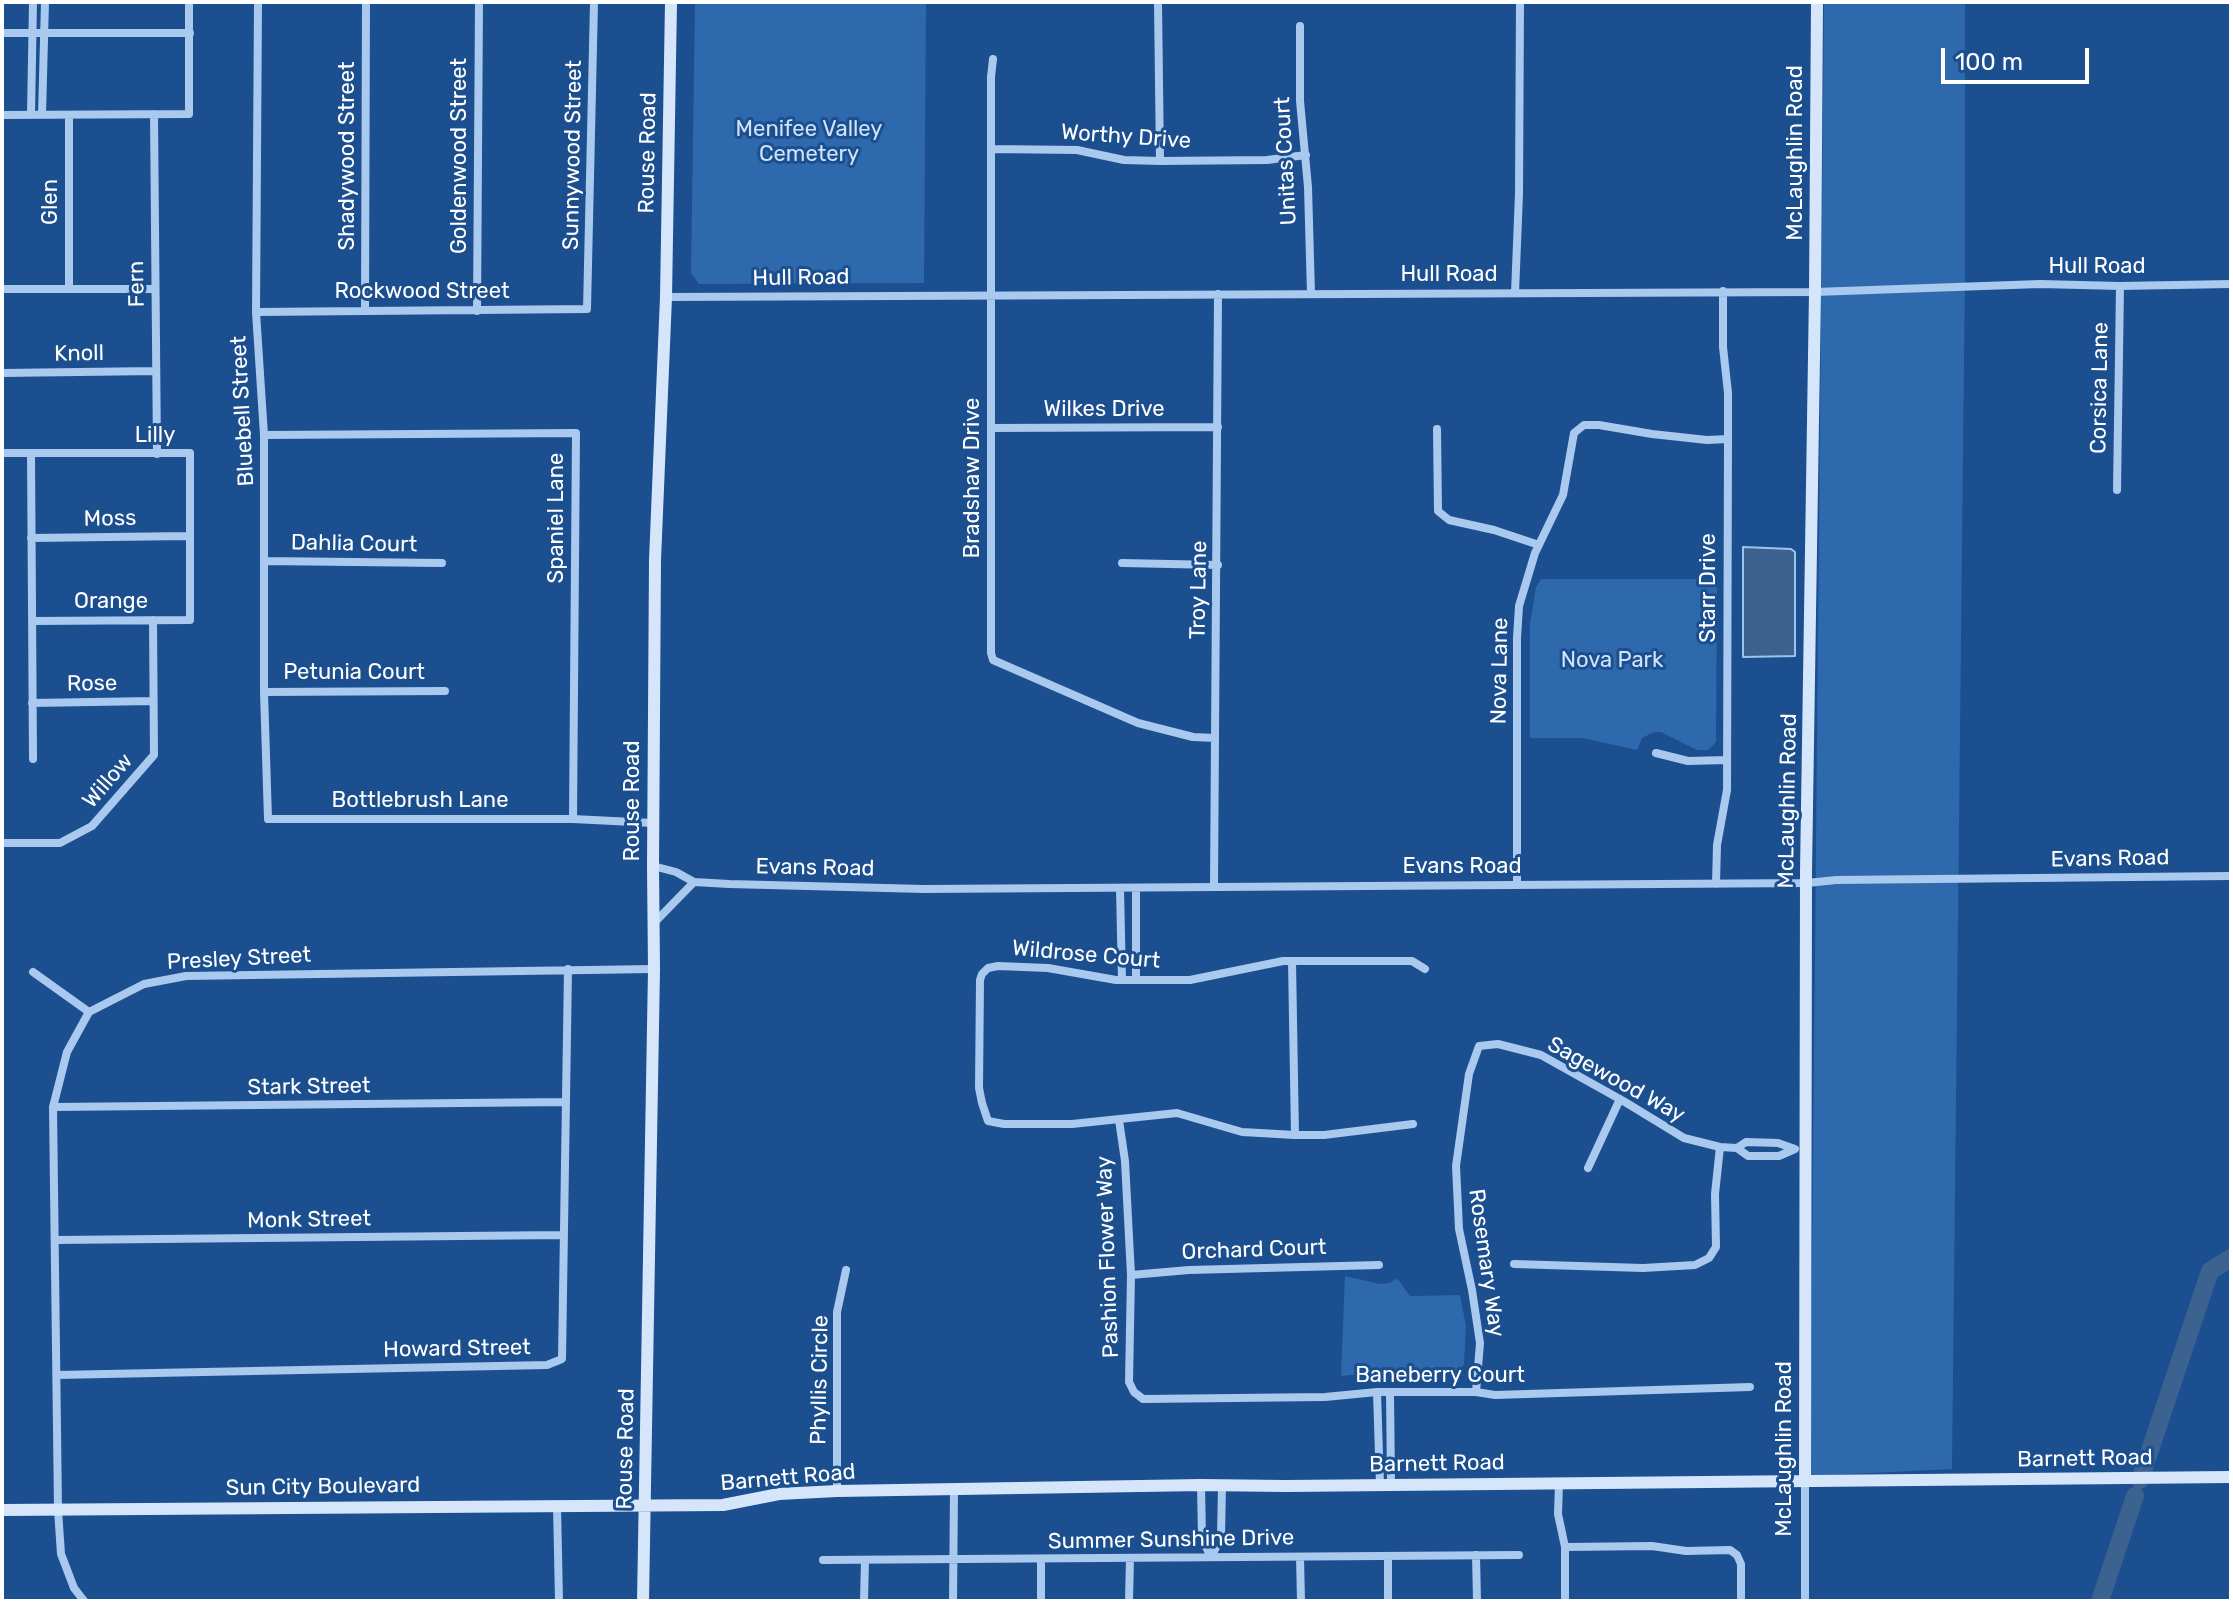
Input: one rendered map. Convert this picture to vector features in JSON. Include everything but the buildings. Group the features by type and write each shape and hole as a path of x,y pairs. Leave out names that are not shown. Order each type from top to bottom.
{"street":[{"path":"31,115 33,2"},
{"path":"42,115 45,2"},
{"path":"2,115 189,114 189,2"},
{"name":"Bluebell Street","path":"258,2 256,312 264,435 264,692 268,819"},
{"name":"Shadywood Street","path":"365,309 366,2"},
{"name":"Goldenwood Street","path":"477,311 479,2"},
{"name":"Sunnywood Street","path":"587,309 594,2"},
{"name":"Rouse Road","path":"643,1601 654,969 655,560 666,297 671,2"},
{"path":"1158,2 1160,161"},
{"path":"1515,293 1520,2"},
{"name":"McLaughlin Road","path":"1805,1601 1800,1149 1807,883 1817,2"},
{"name":"Unitas Court","path":"1300,26 1300,101 1306,155 1311,294"},
{"path":"2,33 190,33"},
{"name":"Bradshaw Drive","path":"993,59 993,660 1138,723 1193,737 1215,738"},
{"name":"Fern","path":"154,114 157,454"},
{"name":"Glen","path":"69,115 69,289"},
{"name":"Worthy Drive","path":"992,149 1077,150 1124,160 1160,161 1267,160 1306,155"},
{"name":"Hull Road","path":"666,297 1815,292 2040,284 2231,284"},
{"name":"Corsica Lane","path":"2117,490 2120,286"},
{"path":"2,289 155,289"},
{"name":"Starr Drive","path":"1716,884 1717,845 1727,790 1728,393 1723,347 1723,291"},
{"name":"Troy Lane","path":"1214,887 1218,294"},
{"name":"Rockwood Street","path":"256,312 587,309"},
{"name":"Knoll","path":"2,373 156,371"},
{"name":"Nova Lane","path":"1517,885 1519,606 1539,545 1563,495 1574,433 1584,425 1599,425 1707,440 1728,439"},
{"name":"Wilkes Drive","path":"991,428 1218,427"},
{"path":"1437,429 1438,511 1449,520 1494,530 1539,545"},
{"name":"Spaniel Lane","path":"264,435 576,433 573,819"},
{"name":"Lilly","path":"2,453 190,453 190,620"},
{"path":"31,453 33,759"},
{"name":"Moss","path":"31,538 189,536"},
{"name":"Dahlia Court","path":"265,561 442,563"},
{"path":"1122,563 1218,565"},
{"name":"Willow","path":"2,843 60,843 92,826 154,755 153,620"},
{"name":"Orange","path":"32,621 190,620"},
{"name":"Petunia Court","path":"264,692 445,691"},
{"name":"Rose","path":"32,703 153,701"},
{"path":"1656,753 1688,761 1727,760"},
{"name":"Bottlebrush Lane","path":"268,819 573,819 653,823"},
{"name":"Evans Road","path":"653,866 676,872 694,882 924,889 1716,884 2231,876"},
{"path":"654,923 694,882"},
{"path":"1120,888 1122,980"},
{"path":"1136,888 1136,980"},
{"path":"1292,961 1295,1135"},
{"name":"Wildrose Court","path":"1119,1120 1072,1124 1004,1124 988,1121 979,1088 980,980 988,968 1048,968 1122,980 1190,980 1260,964 1292,961 1412,961 1425,969"},
{"name":"Howard Street","path":"57,1375 547,1365 562,1359 568,969"},
{"name":"Presley Street","path":"89,1012 144,984 186,976 654,969"},
{"path":"33,972 89,1012 67,1052 53,1107 58,1510 61,1554 74,1588 84,1601"},
{"name":"Sagewood Way","path":"1479,1046 1498,1044 1541,1055 1684,1138 1737,1148 1748,1156 1779,1156 1800,1149"},
{"name":"Rosemary Way","path":"1476,1392 1480,1343 1459,1229 1456,1166 1469,1074 1479,1046"},
{"path":"1588,1168 1620,1099"},
{"name":"Stark Street","path":"53,1107 565,1102"},
{"path":"1119,1120 1177,1113 1242,1132 1295,1135 1324,1135 1413,1124"},
{"name":"Pashion Flower Way","path":"1119,1120 1125,1161 1131,1275 1129,1382 1134,1392"},
{"path":"1514,1264 1643,1268 1695,1265 1709,1258 1716,1247 1715,1194 1720,1147"},
{"name":"Monk Street","path":"56,1240 563,1235"},
{"name":"Orchard Court","path":"1131,1275 1189,1270 1379,1265"},
{"name":"Phyllis Circle","path":"837,1491 837,1312 846,1270"},
{"name":"Baneberry Court","path":"1134,1392 1143,1399 1325,1397 1377,1392 1476,1392 1495,1395 1750,1387"},
{"path":"1377,1392 1386,1485"},
{"path":"1386,1485 1390,1392"},
{"name":"Barnett Road","path":"645,1505 723,1505 779,1494 837,1491 2231,1477"},
{"path":"1559,1483 1558,1514 1565,1547 1565,1601"},
{"path":"1201,1485 1202,1539 1211,1557"},
{"path":"1211,1557 1221,1538 1222,1485"},
{"path":"953,1601 954,1490"},
{"path":"557,1505 559,1601"},
{"name":"Sun City Boulevard","path":"2,1510 645,1505"},
{"path":"1565,1547 1652,1546 1686,1551 1730,1550 1737,1555 1741,1564 1741,1601"},
{"path":"1476,1555 1477,1601"},
{"name":"Summer Sunshine Drive","path":"823,1560 1519,1555"},
{"path":"1388,1556 1388,1601"},
{"path":"1300,1557 1301,1601"},
{"path":"1129,1601 1130,1558"},
{"path":"1041,1559 1041,1601"},
{"path":"864,1601 865,1560"}],"green space":[{"name":"Menifee Valley Cemetery","path":"695,2 926,2 924,283 699,284 691,273"},
{"path":"1824,2 1965,2 1965,271 1952,1469 1810,1476"},
{"name":"Nova Park","path":"1541,579 1717,579 1716,742 1708,750 1697,750 1661,732 1654,732 1642,738 1637,750 1582,738 1530,738 1530,624 1536,587"},
{"path":"1345,1276 1380,1284 1397,1278 1410,1296 1460,1295 1466,1326 1464,1364 1460,1373 1379,1372 1341,1376"}],"shaded area":[{"path":"1743,547 1791,549 1795,552 1795,656 1743,657"}],"waterway":[{"path":"2140,1480 2210,1271 2231,1258"},
{"path":"2100,1601 2135,1496"}]}
